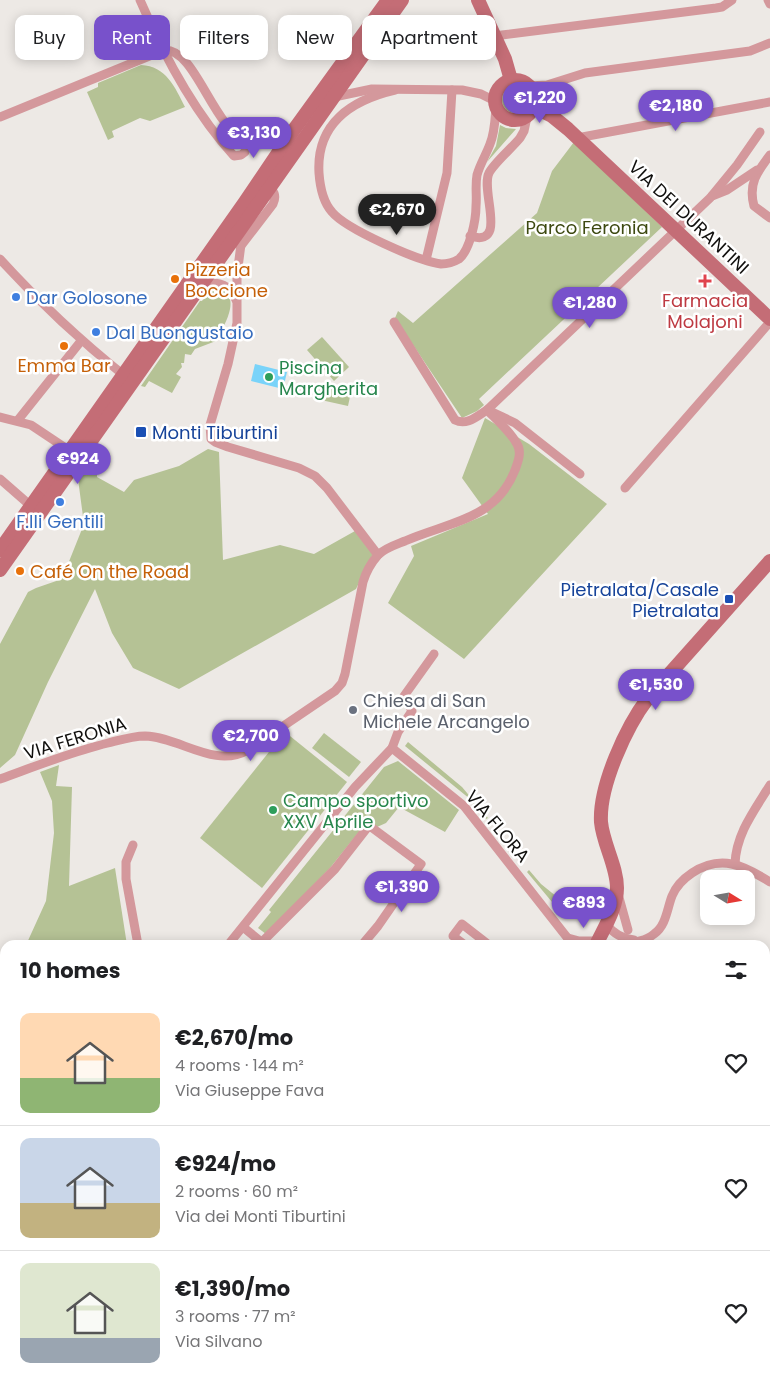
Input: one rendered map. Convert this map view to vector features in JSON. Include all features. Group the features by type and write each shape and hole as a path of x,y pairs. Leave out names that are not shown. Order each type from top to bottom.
{"main road":[{"path":"0,570 128,379 329,93 388,0"},
{"path":"0,550 70,451 224,254 244,225 293,131 329,93 402,0"},
{"path":"478,0 485,15"},
{"path":"496,40 505,59 511,80"},
{"path":"496,104 500,87 511,80 523,82 529,86 534,94 530,112"},
{"name":"VIA DEI DURANTINI","path":"496,104 503,116 510,120 519,121 530,112 556,119 770,320"},
{"path":"598,940 614,903 617,888 603,834 602,808 609,778 628,730 640,709 661,682 770,561"}],"street":[{"path":"140,0 147,15"},
{"path":"496,36 716,8 722,7 732,0"},
{"path":"768,0 770,4"},
{"path":"529,86 547,85 585,73 750,51 770,44"},
{"path":"170,50 180,56 193,72 223,119 235,133 248,140 264,141 293,131"},
{"path":"0,117 140,60"},
{"path":"170,60 199,112 234,156 245,152 248,140"},
{"path":"329,93 366,89 452,90 474,92 496,104 492,141 477,177 476,214 464,252 455,261 441,264 426,260 383,243 337,217 329,208 320,184 319,165 321,152 328,133 336,120 349,108 364,99 395,90"},
{"path":"426,260 447,173 452,90"},
{"path":"577,138 770,102"},
{"path":"470,236 481,239 490,232 492,220 486,188 488,174 520,138 524,132 530,112"},
{"path":"394,322 455,420 465,422 472,420 487,410 710,198 737,165 760,132"},
{"path":"770,155 758,170 752,182 753,203 757,209 770,218"},
{"path":"710,198 758,170"},
{"path":"224,254 240,248 274,204 275,194 265,184"},
{"path":"244,225 240,248 236,300 238,323 210,426 211,439 228,447 299,468 315,476 327,488 378,555 420,534 472,516 487,508 503,493 516,468 519,449 507,431 487,410"},
{"path":"0,259 42,304 81,341 128,379"},
{"path":"202,284 213,282 224,284 231,290 236,300"},
{"path":"625,488 770,320"},
{"path":"18,420 81,341"},
{"path":"487,410 515,423 580,474"},
{"path":"0,416 18,420 37,428 70,451"},
{"path":"0,479 32,507"},
{"name":"VIA FERONIA","path":"0,779 74,752 138,736 163,738 219,756 238,754 248,750 335,691 342,683 365,576 378,555"},
{"path":"232,940 355,787 392,748 398,732 412,711 404,696 434,654"},
{"name":"VIA FLORA","path":"392,748 464,806 569,940"},
{"path":"735,864 740,835 770,785"},
{"path":"268,940 335,869 366,828 372,827 421,864 366,940"},
{"path":"133,845 126,862 126,879 137,940"},
{"path":"606,924 623,938 639,940 650,937 660,928 672,896 682,881 707,866 722,863 735,864 770,882"},
{"path":"617,888 628,930"},
{"path":"458,940 453,936 462,924 480,940"},
{"path":"606,924 628,930 639,940"},
{"path":"243,927 259,940"},
{"path":"566,936 575,940"}],"green space":[{"path":"141,65 150,66 163,73 173,85 185,107 150,121 140,118 112,131 114,137 108,140 87,92 98,87 98,83"},
{"path":"515,87 524,91 528,100 524,109 515,113 506,109 502,100 506,91"},
{"path":"500,125 516,129 487,162 496,146"},
{"name":"Parco Feronia","path":"574,142 662,227 479,399 484,405 477,411 462,418 395,318 398,311 413,323 537,213 552,171"},
{"path":"215,288 224,291 229,296 231,303 227,319 216,341 195,349 191,355 185,354 184,363 181,363 182,367 176,374 181,377 172,393 149,381 145,387 141,386 200,301 202,301 209,290"},
{"path":"322,337 349,367 334,381 307,350"},
{"path":"324,386 351,392 348,406 321,400"},
{"path":"485,418 529,444 607,504 464,659 388,603 414,556 411,546 488,514 462,478"},
{"path":"208,449 219,452 223,560 280,545 314,554 355,531 373,554 356,589 179,689 133,668 112,633 95,589 48,682 15,755 0,768 0,644 28,592 62,579 84,524 78,479 97,463 97,477 124,492 134,480 179,466"},
{"name":"Campo sportivo XXV Aprile","path":"285,732 347,782 262,888 200,838"},
{"path":"324,733 361,762 349,777 312,748"},
{"path":"408,742 462,787 488,818 486,819 470,799 405,746"},
{"path":"398,761 459,810 445,832 399,807 386,823 377,827 366,823 330,868 266,934 258,928 271,912 269,910 384,767"},
{"path":"59,765 56,786 72,787 69,886 115,868 126,940 28,940 46,901 54,833 52,801 40,772"},
{"path":"529,870 541,884 562,901 557,908 527,872"}],"water":[{"name":"Piscina Margherita","path":"255,364 287,372 283,389 251,381"}],"place":[{"name":"Pizzeria Boccione","path":"175,279"},
{"name":"Farmacia Molajoni","path":"705,281"},
{"name":"Dar Golosone","path":"16,297"},
{"name":"Dal Buongustaio","path":"96,332"},
{"name":"Emma Bar","path":"64,346"},
{"name":"Piscina Margherita","path":"269,377"},
{"name":"Monti Tiburtini","path":"141,432"},
{"name":"F.lli Gentili","path":"60,502"},
{"name":"Café On the Road","path":"20,571"},
{"name":"Pietralata/Casale Pietralata","path":"729,599"},
{"name":"Chiesa di San Michele Arcangelo","path":"353,710"},
{"name":"Campo sportivo XXV Aprile","path":"273,810"}]}
